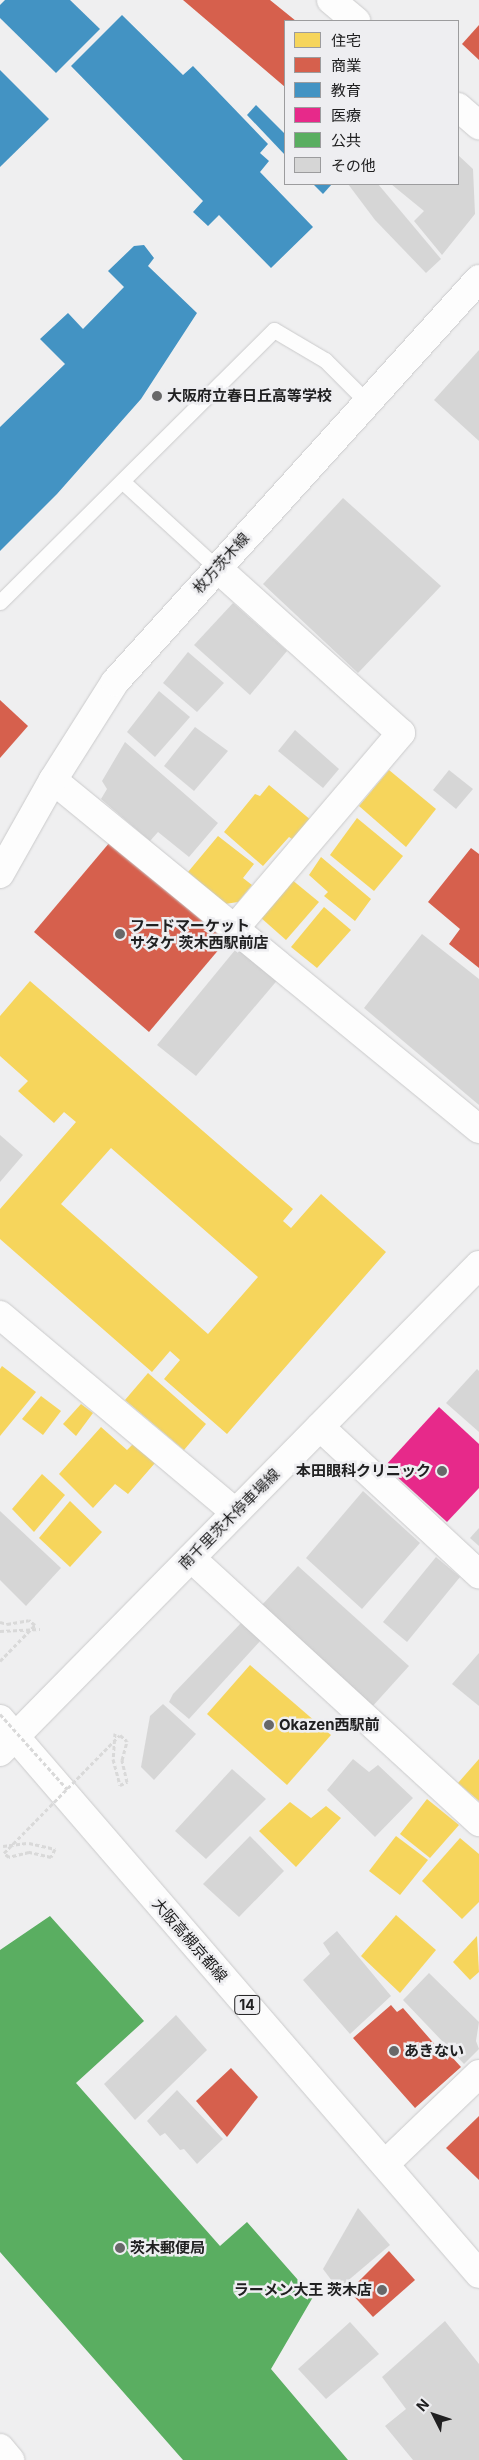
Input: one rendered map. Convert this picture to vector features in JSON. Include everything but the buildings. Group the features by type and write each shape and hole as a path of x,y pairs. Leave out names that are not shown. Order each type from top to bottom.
{"street":[{"path":"331,0 355,20"},
{"path":"459,108 479,125"},
{"name":"枚方茨木線","path":"0,874 53,780 115,682 479,279"},
{"path":"217,568 401,733 236,926"},
{"path":"53,780 236,926 479,1129"},
{"name":"南千里茨木停車場線","path":"5,1736 191,1558 479,1265"},
{"path":"0,1315 235,1512"},
{"path":"320,1427 479,1574"},
{"path":"191,1558 479,1822"},
{"name":"大阪高槻京都線","path":"5,1736 385,2164 479,2274"},
{"path":"385,2164 479,2074"},
{"path":"0,2448 10,2460"}],"lane":[{"path":"0,602 274,330 325,360 368,403"},
{"path":"123,482 217,568"}],"path":[{"path":"0,1622 8,1624 29,1620 35,1626 0,1661"},
{"path":"0,1631 40,1629"},
{"path":"0,1714 67,1789"},
{"path":"3,1846 12,1845 20,1844 29,1843 54,1849 51,1857 29,1852 9,1857 4,1852 11,1846 18,1838 67,1789 86,1768 93,1762 106,1748 113,1741 120,1734 127,1741 122,1760 127,1782 120,1785 113,1759 115,1742 116,1733"}],"place":[{"name":"大阪府立春日丘高等学校","path":"157,396"},
{"name":"フードマーケット サタケ 茨木西駅前店","path":"120,934"},
{"name":"本田眼科クリニック","path":"442,1471"},
{"name":"Okazen西駅前","path":"269,1725"},
{"name":"あきない","path":"394,2051"},
{"name":"茨木郵便局","path":"120,2248"},
{"name":"ラーメン大王 茨木店","path":"382,2290"}]}
